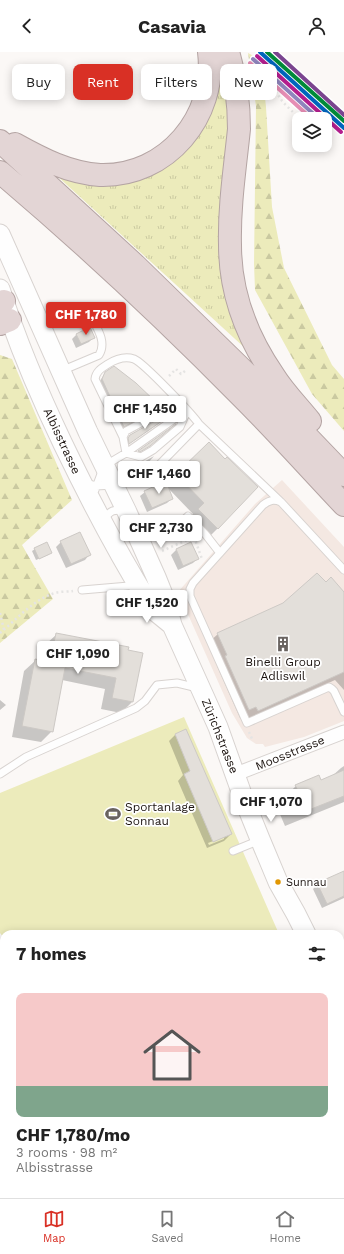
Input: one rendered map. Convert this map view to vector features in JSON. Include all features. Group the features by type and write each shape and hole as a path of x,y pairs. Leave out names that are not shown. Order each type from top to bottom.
{"highway":[{"path":"2,140 47,161 83,173 100,175 115,174 147,165 162,157 175,147 196,121 203,106 208,89 210,69 209,52"},
{"path":"228,52 236,84 238,106 239,129 230,222 230,245 232,277 240,308 254,341 274,377 328,443 344,467"},
{"path":"2,140 140,270 253,380 344,475"},
{"path":"0,172 106,266 187,343 344,505"}],"main road":[{"name":"Albisstrasse","path":"0,234 104,466 96,488"},
{"path":"3,307 32,304"},
{"name":"Albisstrasse","path":"3,307 42,398 96,488 103,523 138,590"},
{"name":"Albisstrasse","path":"96,488 127,512 156,577"},
{"name":"Zürichstrasse","path":"156,577 166,602 172,626 218,727 260,840 278,882 304,930"},
{"name":"Zürichstrasse","path":"138,590 156,612 172,626"}],"street":[{"name":"Moosstrasse","path":"236,774 344,732"}],"lane":[{"path":"61,371 98,355 101,350 101,337 91,316 74,322"},
{"path":"126,453 123,437 95,380 96,374 99,371 118,359 131,358 142,363 199,424 282,502 344,570"},
{"path":"126,453 141,457 153,450 180,427 187,410"},
{"path":"104,466 126,453 187,410"},
{"path":"123,437 126,431 161,412 187,410"},
{"path":"96,488 126,482 155,468 199,424"},
{"path":"282,502 272,500 263,505 192,583 190,596 247,724 329,687 334,691 344,712"},
{"path":"103,523 111,511 116,510 127,512"},
{"path":"171,532 188,516 220,553"},
{"path":"82,590 138,590 156,577"},
{"path":"0,774 26,757 136,708 146,701 158,686 177,684 201,689"},
{"path":"233,851 260,840"}],"path":[{"path":"267,52 276,90 280,98 293,112"},
{"path":"177,369 182,374 185,371"},
{"path":"158,553 194,537 206,568"},
{"path":"0,634 32,605 43,598 53,593 82,590"},
{"path":"0,613 4,630"}],"shaded area":[{"path":"282,480 344,547 344,721 304,737 265,747 263,744 256,744 247,738 232,713 178,592 255,504"}],"green space":[{"path":"221,52 224,64 220,64 220,100 232,100 246,349 55,174 168,161 198,100 212,100 212,71"},
{"path":"248,53 261,60 261,64 250,64"},
{"path":"255,100 265,100 272,207 284,268 332,365 344,379 344,431 312,394 255,290"},
{"path":"0,355 12,359 72,500 22,545 53,599 0,643"},
{"name":"Sportanlage Sonnau","path":"184,717 277,930 0,930 0,793"}],"building":[{"path":"90,327 95,338 81,344 76,334"},
{"path":"114,366 136,383 159,405 162,403 167,407 159,408 124,427 102,379 105,372"},
{"path":"169,416 129,444 128,438 130,435 162,417"},
{"path":"176,424 150,446 140,452 138,451"},
{"path":"209,442 225,459 227,457 258,487 218,529 198,509 204,503 176,474"},
{"path":"166,481 173,499 152,508 144,491"},
{"path":"80,532 91,555 71,564 60,541"},
{"path":"47,542 52,553 39,559 34,548"},
{"path":"191,542 199,559 183,566 176,549"},
{"name":"Binelli Group Adliswil","path":"317,573 326,582 331,577 344,592 344,672 258,711 256,707 249,710 225,656 227,655 217,633 283,603"},
{"path":"56,633 129,647 128,650 143,653 133,702 112,698 116,678 65,668 53,732 22,726 35,659 50,662"},
{"path":"186,729 232,834 213,842 184,774 190,771 175,734"},
{"path":"344,770 344,796 296,815 287,793 297,789 295,785 319,775 321,780"},
{"path":"344,871 344,896 327,904 317,883"}],"transit line":[{"path":"260,52 344,128"},
{"path":"267,52 344,121"},
{"path":"275,52 344,115"},
{"path":"257,56 341,132"},
{"path":"253,59 311,112"},
{"path":"250,63 304,112"}],"place":[{"name":"Binelli Group Adliswil","path":"283,644"},
{"name":"Sportanlage Sonnau","path":"113,814"},
{"name":"Sunnau","path":"278,882"}]}
